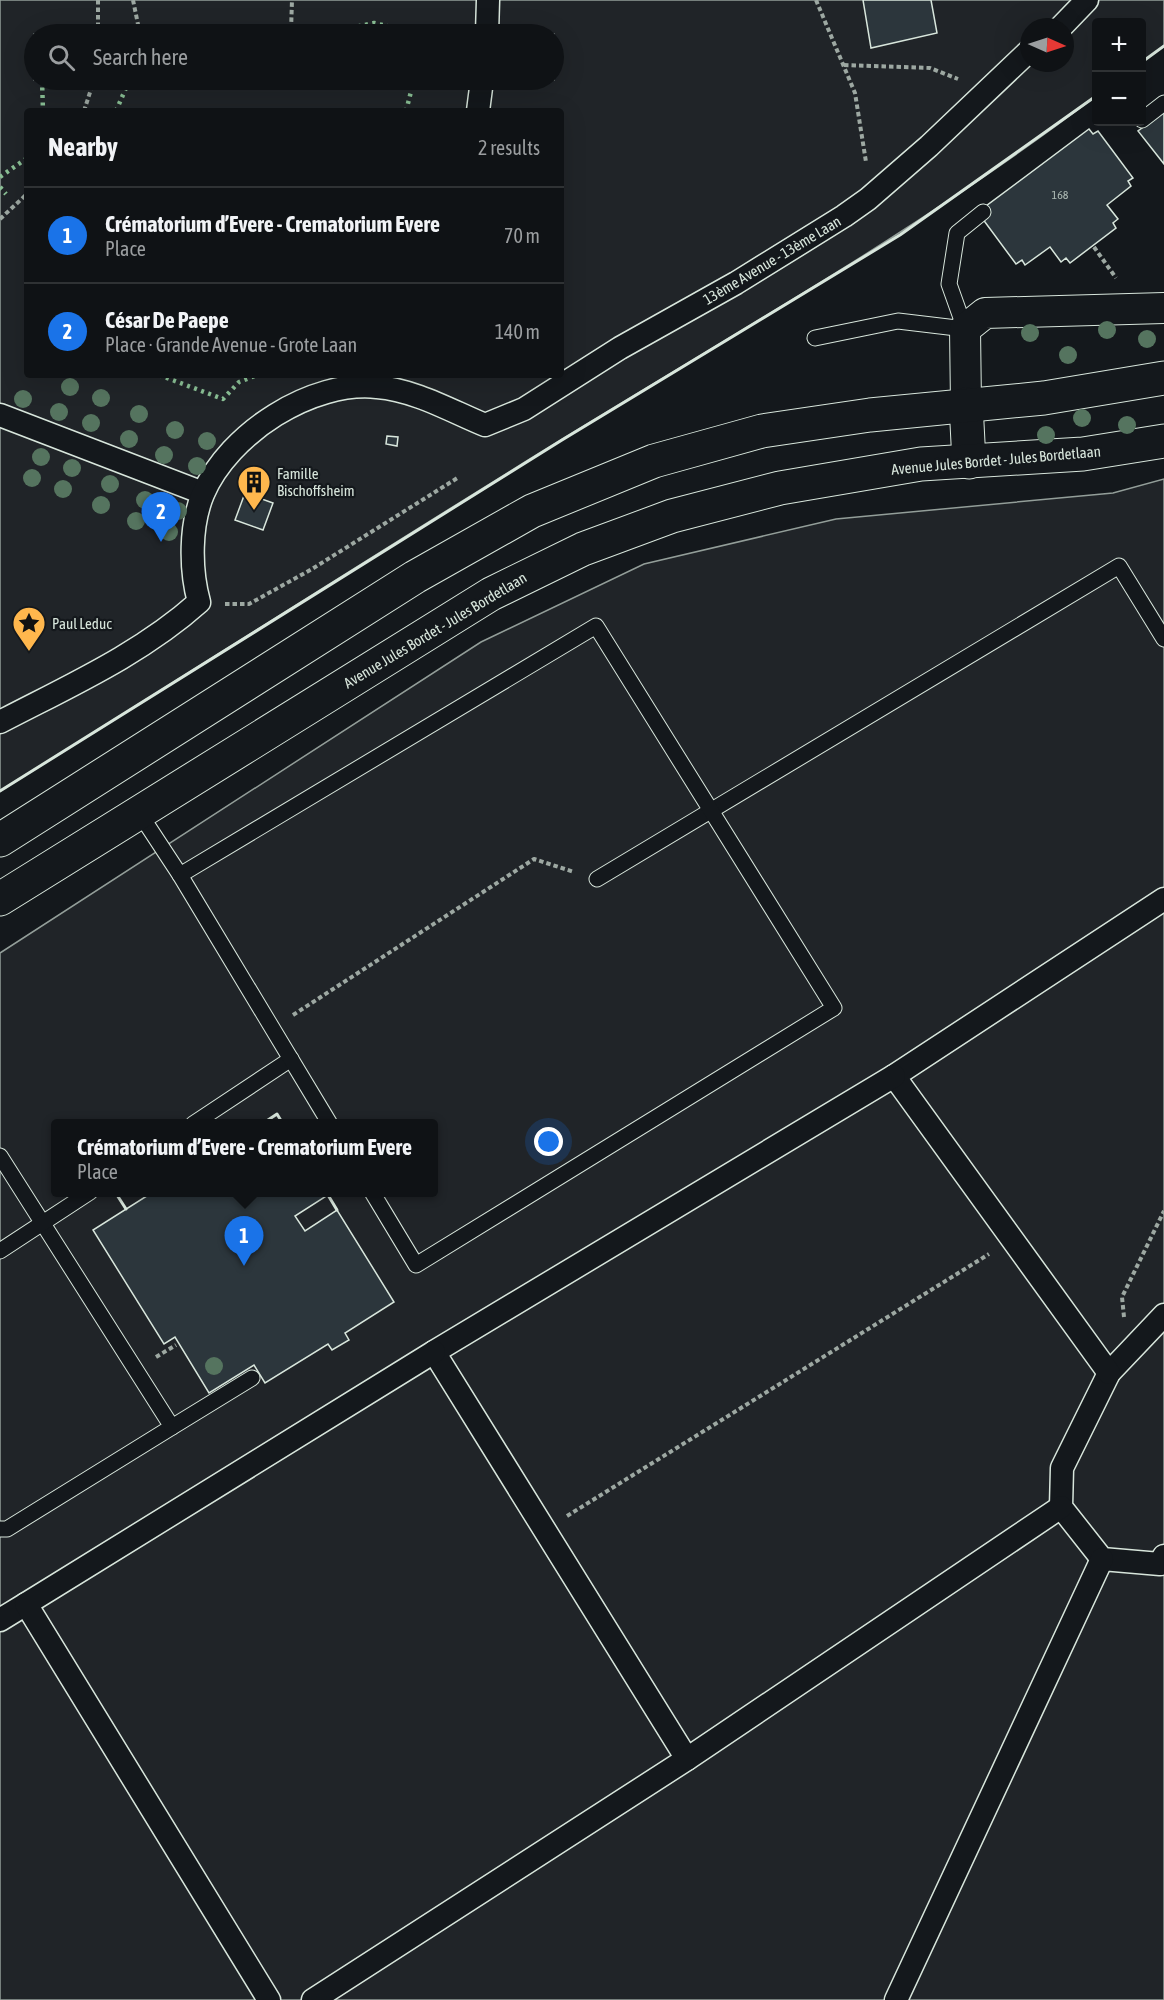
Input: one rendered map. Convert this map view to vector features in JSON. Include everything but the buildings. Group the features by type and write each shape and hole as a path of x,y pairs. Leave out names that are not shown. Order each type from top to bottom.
{"main road":[{"path":"0,840 415,577 531,511 654,461 762,431 966,404 1044,398 1164,378"},
{"path":"966,404 969,462"},
{"name":"Avenue Jules Bordet - Jules Bordetlaan","path":"0,899 138,811 491,594 583,549 672,516 780,488 921,464 1083,454 1164,441"}],"street":[{"path":"488,0 488,24"},
{"path":"1070,18 1087,0"},
{"name":"13ème Avenue - 13ème Laan","path":"380,381 485,425 524,409 620,348 756,271 868,199 929,146 1020,59"},
{"path":"478,108 481,90"},
{"path":"966,404 965,329 985,313 1164,308"},
{"path":"0,722 101,670 172,626 199,602 194,582 195,523 203,493 218,469 259,426 282,411 323,394 380,381"},
{"path":"0,415 203,493"},
{"path":"0,1620 434,1352 894,1076 1164,899"},
{"path":"894,1076 1109,1373"},
{"path":"1163,1569 1102,1559 1061,1507 1062,1468 1109,1373 1164,1315"},
{"path":"434,1352 687,1759"},
{"path":"323,1998 687,1759 1061,1507"},
{"path":"897,2000 1102,1559"},
{"path":"26,1604 269,2000"}],"lane":[{"path":"1146,116 1164,103"},
{"path":"814,338 898,321 965,329 949,284 957,232 983,212"},
{"path":"597,879 1119,566 1164,639"},
{"path":"180,875 596,626 834,1008 416,1265 375,1197"},
{"path":"138,811 180,875 327,1119"},
{"path":"201,1119 291,1059"},
{"path":"0,1156 172,1427"},
{"path":"0,1251 82,1197"},
{"path":"0,1529 7,1529 252,1378"}],"path":[{"path":"98,0 99,24"},
{"path":"133,0 138,24"},
{"path":"291,24 292,0"},
{"path":"816,0 855,93 866,161 868,199"},
{"path":"844,66 930,68 957,78 992,84"},
{"path":"85,108 91,90"},
{"path":"0,219 24,197"},
{"path":"199,602 249,604 312,569 459,477"},
{"path":"273,1029 534,859 597,879"},
{"path":"1127,1354 1122,1297 1164,1211"},
{"path":"546,1530 1012,1239"},
{"path":"155,1359 176,1345"}],"shaded area":[{"path":"0,0 1164,0 1164,46 1146,59 1146,18 1092,18 1092,99 1032,143 834,274 564,438 0,791"},
{"path":"1164,479 1164,2000 0,2000 0,953 481,642 644,564 836,519 1113,493"}],"hedge":[{"path":"369,24 378,24"},
{"path":"42,90 43,108"},
{"path":"117,108 125,90"},
{"path":"407,108 411,90"},
{"path":"0,177 24,160"},
{"path":"0,187 6,194"},
{"path":"167,378 223,399 239,382 249,378"}],"wall":[{"path":"1146,59 1164,46"},
{"path":"0,791 562,440 900,235 1092,99"},
{"path":"270,1119 277,1114 280,1119"},
{"path":"118,1197 126,1209"},
{"path":"329,1197 337,1210"}],"place":[{"name":"Famille Bischoffsheim","path":"254,511"},
{"name":"César De Paepe","path":"161,542"},
{"name":"Paul Leduc","path":"29,652"},
{"name":"Crématorium d’Evere - Crematorium Evere","path":"244,1266"}]}
